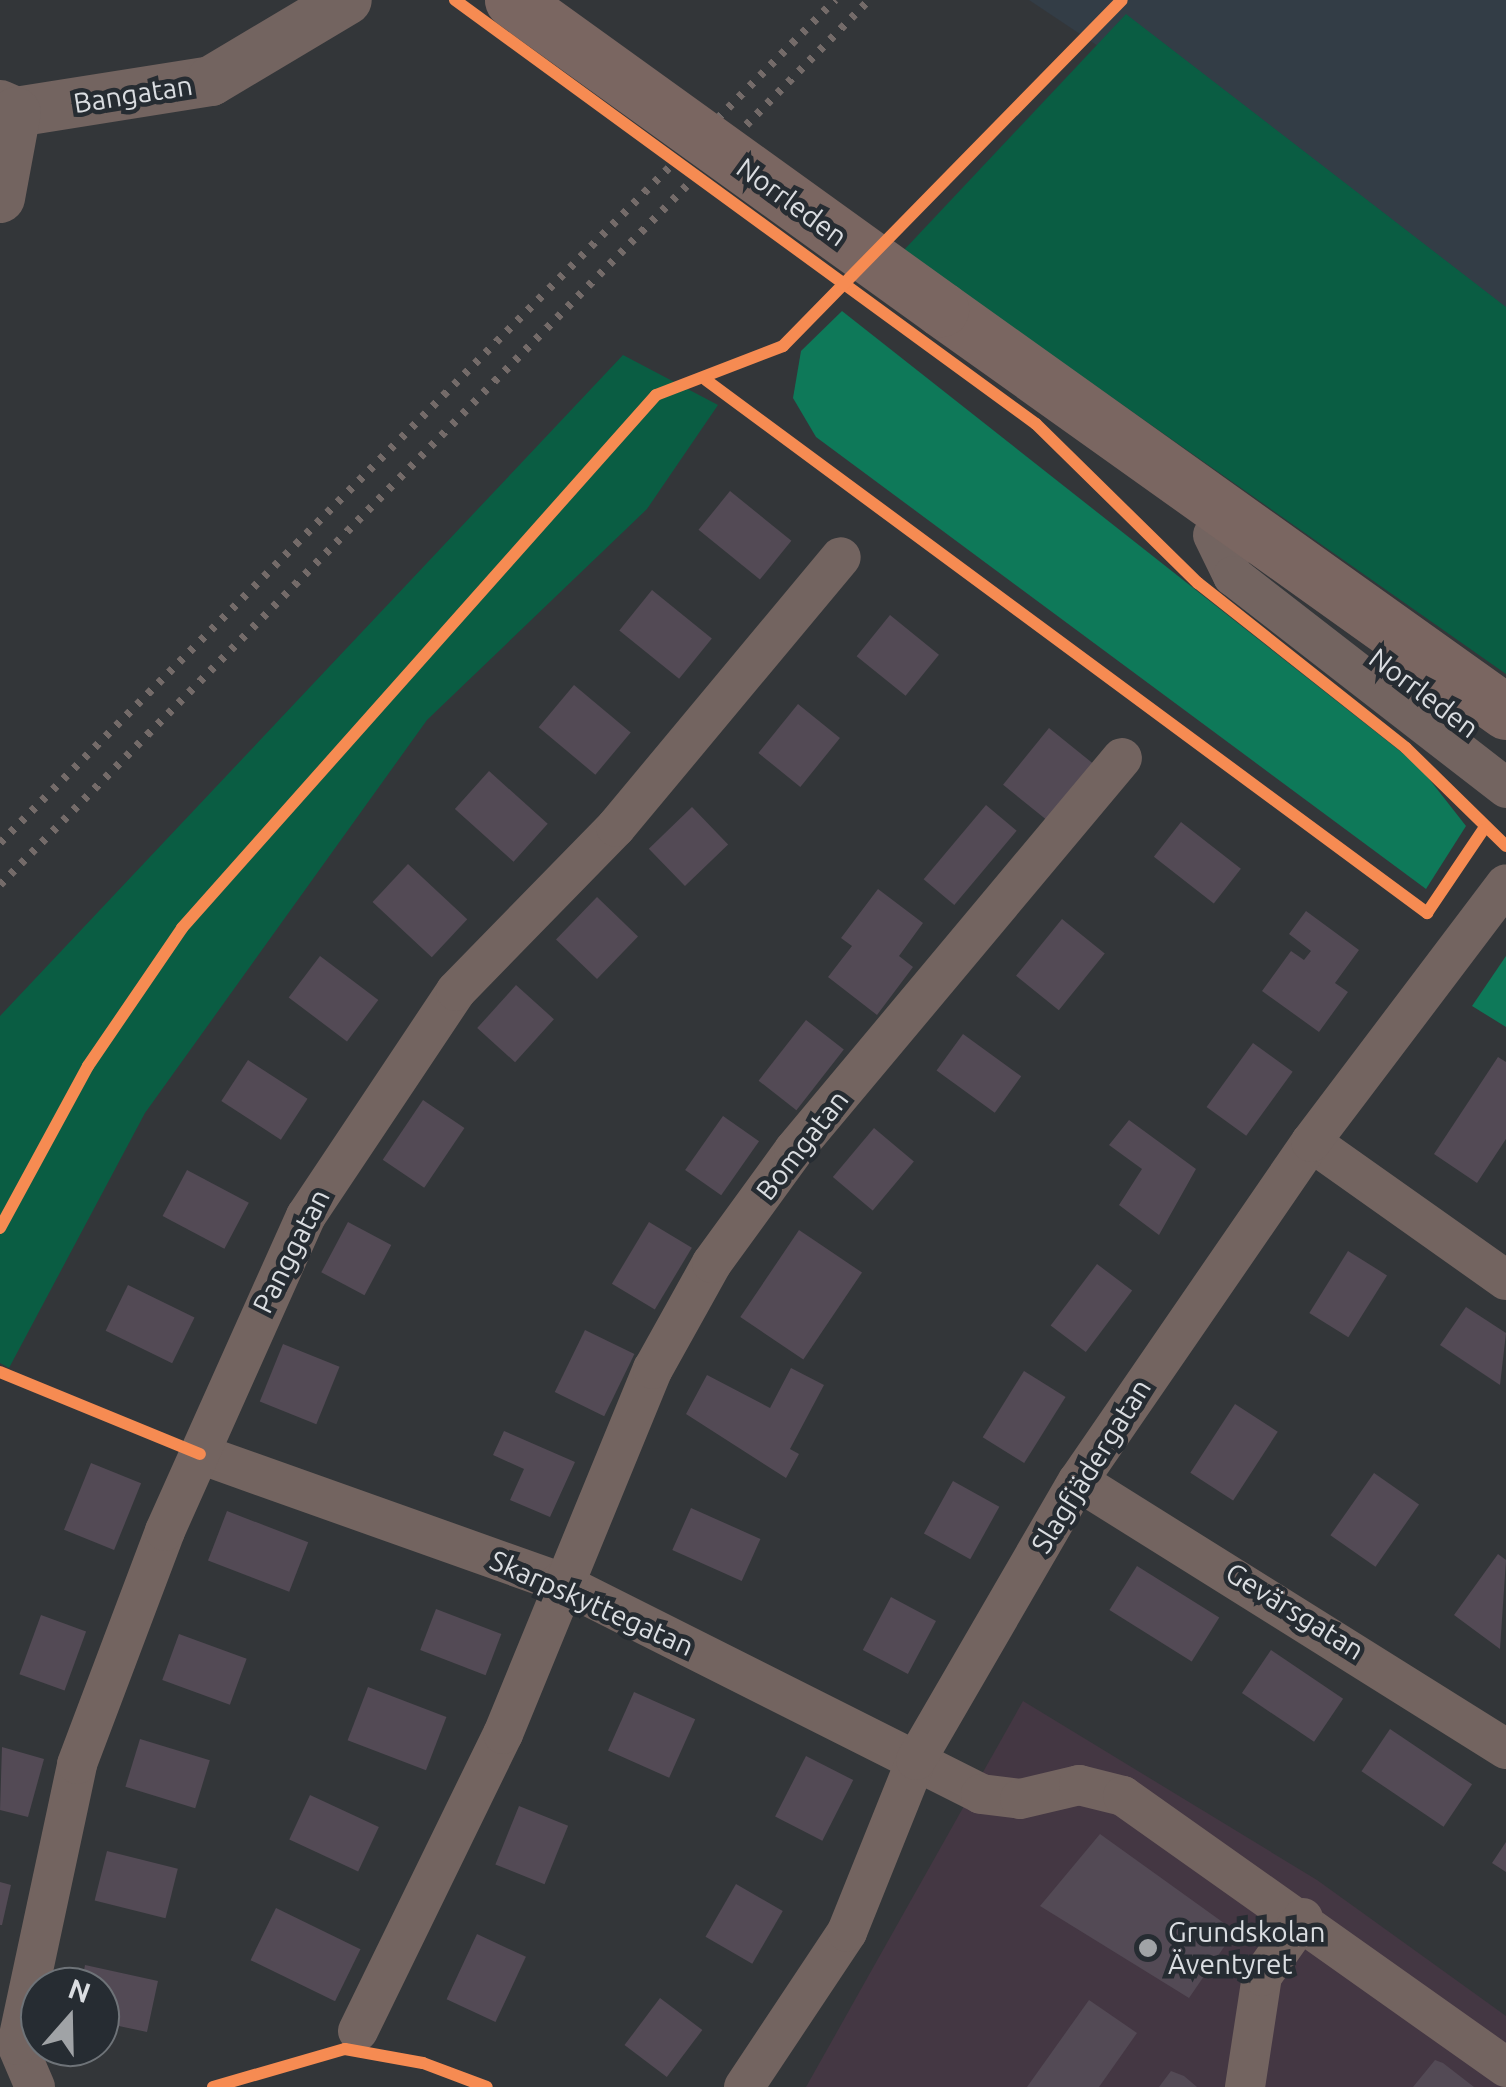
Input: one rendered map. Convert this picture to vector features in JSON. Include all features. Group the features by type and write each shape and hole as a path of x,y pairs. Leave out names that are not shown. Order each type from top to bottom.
{"main road":[{"name":"Norrleden","path":"512,0 1119,440 1144,446 1506,712"},
{"name":"Norrleden","path":"1119,440 1129,472 1506,754"}],"street":[{"name":"Bangatan","path":"0,198 8,108 211,82 347,0"},
{"path":"1213,535 1233,576 1506,788"},
{"name":"Panggatan","path":"35,2087 17,2045 77,1764 200,1454 273,1283 369,1109 456,991 616,827 840,557"},
{"path":"1315,574 1387,607 1506,691"},
{"name":"Bomgatan","path":"560,1582 653,1369 712,1263 794,1150 1122,758"},
{"name":"Slagfjädergatan","path":"744,2087 848,1932 916,1760 1078,1481 1311,1142 1506,884"},
{"path":"1311,1142 1506,1280"},
{"name":"Skarpskyttegatan","path":"200,1454 560,1582 981,1794 1020,1798 1078,1785 1123,1796 1303,1918 1506,2067"},
{"name":"Gevärsgatan","path":"1078,1481 1506,1750"},
{"path":"358,2031 502,1734 560,1582"},
{"path":"1245,2087 1262,1976 1303,1918"}],"shaded area":[{"path":"1029,0 1506,0 1506,318"},
{"name":"Grundskolan Äventyret","path":"1023,1701 1317,1880 1506,2016 1506,2087 806,2087"}],"green space":[{"path":"1126,14 1506,307 1506,674 903,251"},
{"path":"842,311 1419,766 1466,826 1426,889 816,437 793,398 801,351"},
{"path":"623,355 718,405 647,509 427,720 145,1113 9,1368 0,1363 0,1016"},
{"path":"1506,956 1506,1027 1472,1006"}],"building":[{"path":"730,491 791,541 760,580 699,530"},
{"path":"652,590 712,638 679,679 619,630"},
{"path":"890,615 939,655 906,696 857,656"},
{"path":"574,685 631,733 595,775 539,727"},
{"path":"798,704 840,738 800,787 758,753"},
{"path":"1049,728 1093,764 1047,821 1003,785"},
{"path":"489,771 548,824 514,862 455,809"},
{"path":"986,805 1017,831 954,905 924,879"},
{"path":"692,807 728,844 685,886 649,849"},
{"path":"1181,822 1241,869 1214,903 1154,857"},
{"path":"408,864 467,919 432,957 373,902"},
{"path":"878,889 923,923 899,956 913,967 877,1015 828,977 852,946 841,938"},
{"path":"597,897 638,937 597,979 556,939"},
{"path":"1306,911 1359,950 1335,983 1348,992 1319,1032 1262,991 1291,951 1304,960 1311,951 1289,934"},
{"path":"1062,919 1105,954 1059,1010 1016,976"},
{"path":"320,956 378,1000 347,1041 289,998"},
{"path":"516,985 554,1019 515,1062 477,1028"},
{"path":"806,1020 844,1050 796,1110 759,1081"},
{"path":"963,1034 1021,1076 995,1113 937,1070"},
{"path":"1253,1043 1293,1072 1246,1136 1207,1107"},
{"path":"1498,1057 1506,1062 1506,1139 1477,1183 1434,1154"},
{"path":"248,1060 308,1099 281,1140 221,1101"},
{"path":"423,1100 464,1128 424,1188 383,1160"},
{"path":"723,1116 759,1141 721,1195 685,1170"},
{"path":"1129,1120 1196,1169 1159,1235 1119,1205 1142,1169 1109,1145"},
{"path":"874,1128 914,1161 873,1210 833,1177"},
{"path":"187,1170 249,1203 224,1249 163,1216"},
{"path":"348,1222 391,1245 365,1295 321,1272"},
{"path":"649,1222 692,1248 655,1309 612,1284"},
{"path":"799,1230 862,1272 803,1360 740,1317"},
{"path":"1348,1251 1387,1275 1348,1337 1309,1313"},
{"path":"1097,1264 1132,1290 1086,1352 1051,1325"},
{"path":"128,1285 195,1317 172,1363 106,1331"},
{"path":"1466,1307 1506,1333 1500,1385 1440,1345"},
{"path":"585,1330 634,1354 604,1416 555,1392"},
{"path":"283,1344 340,1367 316,1424 260,1401"},
{"path":"791,1368 824,1385 790,1449 799,1454 786,1478 686,1414 707,1375 770,1408"},
{"path":"1024,1371 1066,1397 1024,1463 983,1437"},
{"path":"1235,1404 1278,1432 1233,1501 1190,1473"},
{"path":"504,1431 575,1462 550,1517 510,1500 524,1469 493,1455"},
{"path":"91,1463 141,1483 114,1550 64,1530"},
{"path":"1374,1473 1419,1505 1375,1567 1330,1535"},
{"path":"953,1481 999,1507 970,1559 924,1533"},
{"path":"691,1508 760,1539 742,1581 672,1550"},
{"path":"227,1511 308,1542 289,1592 208,1560"},
{"path":"1498,1554 1506,1560 1500,1649 1454,1615"},
{"path":"1137,1566 1219,1617 1192,1662 1109,1610"},
{"path":"891,1597 936,1621 908,1674 863,1650"},
{"path":"436,1609 501,1634 486,1675 420,1650"},
{"path":"41,1615 86,1631 65,1691 19,1674"},
{"path":"179,1634 247,1659 230,1705 162,1680"},
{"path":"1271,1650 1343,1699 1314,1742 1242,1693"},
{"path":"368,1687 446,1717 426,1770 348,1740"},
{"path":"634,1692 695,1719 669,1778 608,1750"},
{"path":"1390,1729 1472,1784 1444,1827 1361,1771"},
{"path":"140,1739 210,1760 195,1808 125,1787"},
{"path":"2,1747 44,1759 28,1817 0,1810"},
{"path":"806,1756 853,1780 822,1841 775,1817"},
{"path":"310,1795 379,1827 358,1872 289,1839"},
{"path":"519,1806 568,1826 545,1884 495,1864"},
{"path":"1100,1834 1235,1931 1189,1998 1040,1906"},
{"path":"1506,1842 1506,1872 1492,1863"},
{"path":"107,1851 178,1869 165,1918 95,1900"},
{"path":"0,1882 11,1885 2,1925 0,1925"},
{"path":"736,1884 783,1911 752,1964 706,1937"},
{"path":"276,1908 360,1949 335,2001 251,1960"},
{"path":"477,1934 526,1957 496,2022 447,1999"},
{"path":"120,1973 158,1981 147,2032 120,2026"},
{"path":"660,1998 702,2030 667,2077 624,2045"},
{"path":"1089,2000 1137,2033 1099,2087 1027,2087"},
{"path":"1435,2060 1443,2063 1474,2087 1413,2087"},
{"path":"1171,2071 1184,2076 1197,2087 1159,2087"}],"railway":[{"path":"0,843 835,0"},
{"path":"0,885 869,0"}],"cycle path":[{"path":"455,0 1036,424 1198,583 1406,748 1506,846"},
{"path":"0,1228 88,1066 182,928 656,395 783,346 1122,0"},
{"path":"706,380 1427,913 1483,830"},
{"path":"0,1372 200,1454"},
{"path":"213,2087 345,2049 423,2063 487,2087"}],"place":[{"name":"Grundskolan Äventyret","path":"1148,1948"}]}
